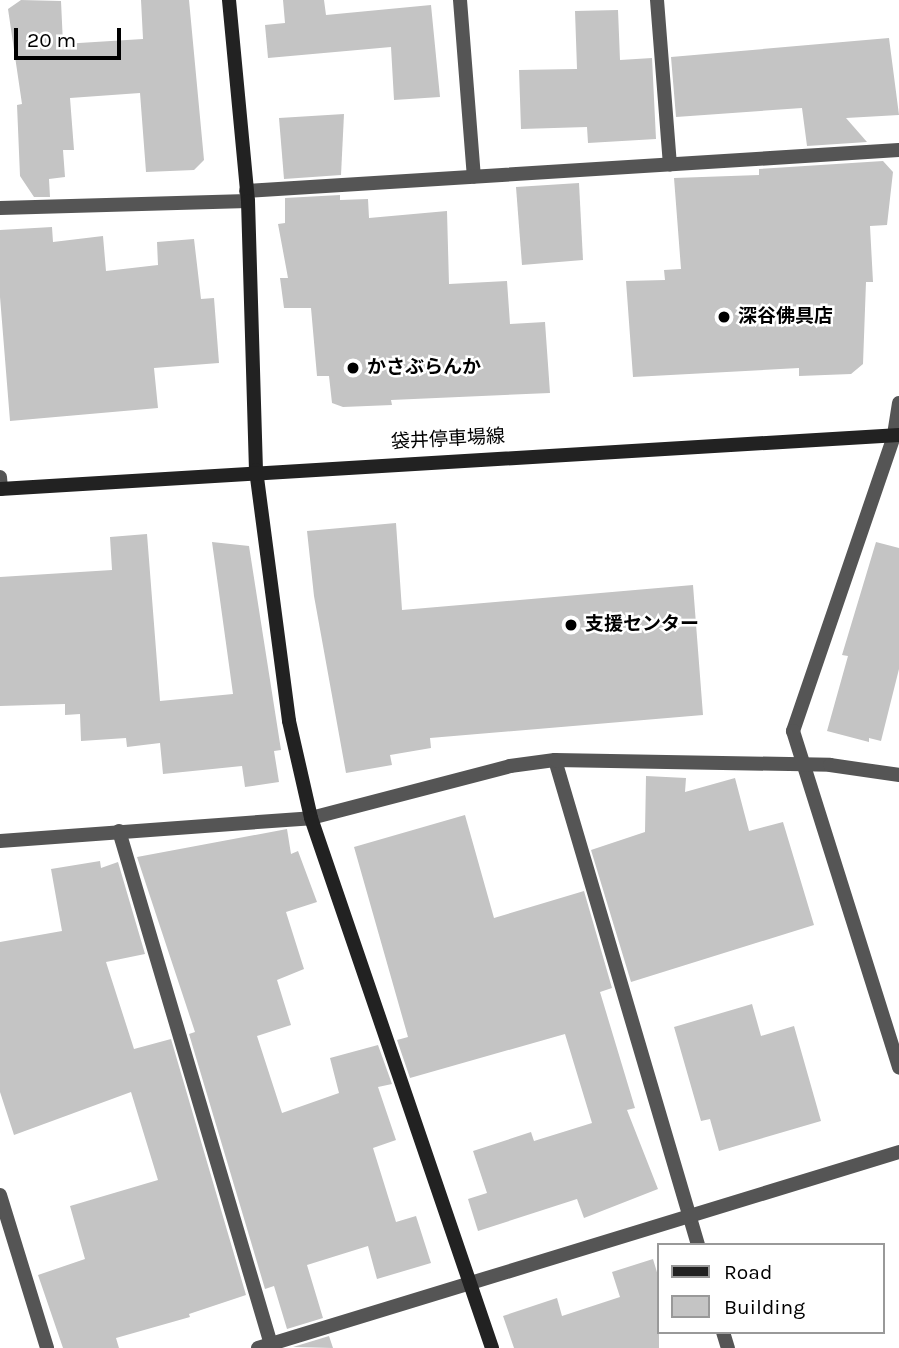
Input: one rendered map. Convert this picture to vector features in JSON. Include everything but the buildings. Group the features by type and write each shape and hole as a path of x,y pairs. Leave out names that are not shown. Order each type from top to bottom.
{"street":[{"path":"229,0 247,196 256,470 289,721 311,818 472,1281 492,1348"},
{"path":"460,0 474,176"},
{"path":"657,0 670,164"},
{"path":"0,208 247,196 474,176 899,150"},
{"path":"899,402 896,436 793,731 899,1068"},
{"name":"袋井停車場線","path":"0,485 896,436"},
{"path":"555,760 697,1243"},
{"path":"0,841 311,818 510,766 555,760 805,764 899,775"},
{"path":"119,831 267,1347 472,1281 899,1152"},
{"path":"0,1195 47,1348"}],"place":[{"name":"深谷佛具店","path":"724,317"},
{"name":"かさぶらんか","path":"353,368"},
{"name":"支援センター","path":"571,625"}]}
